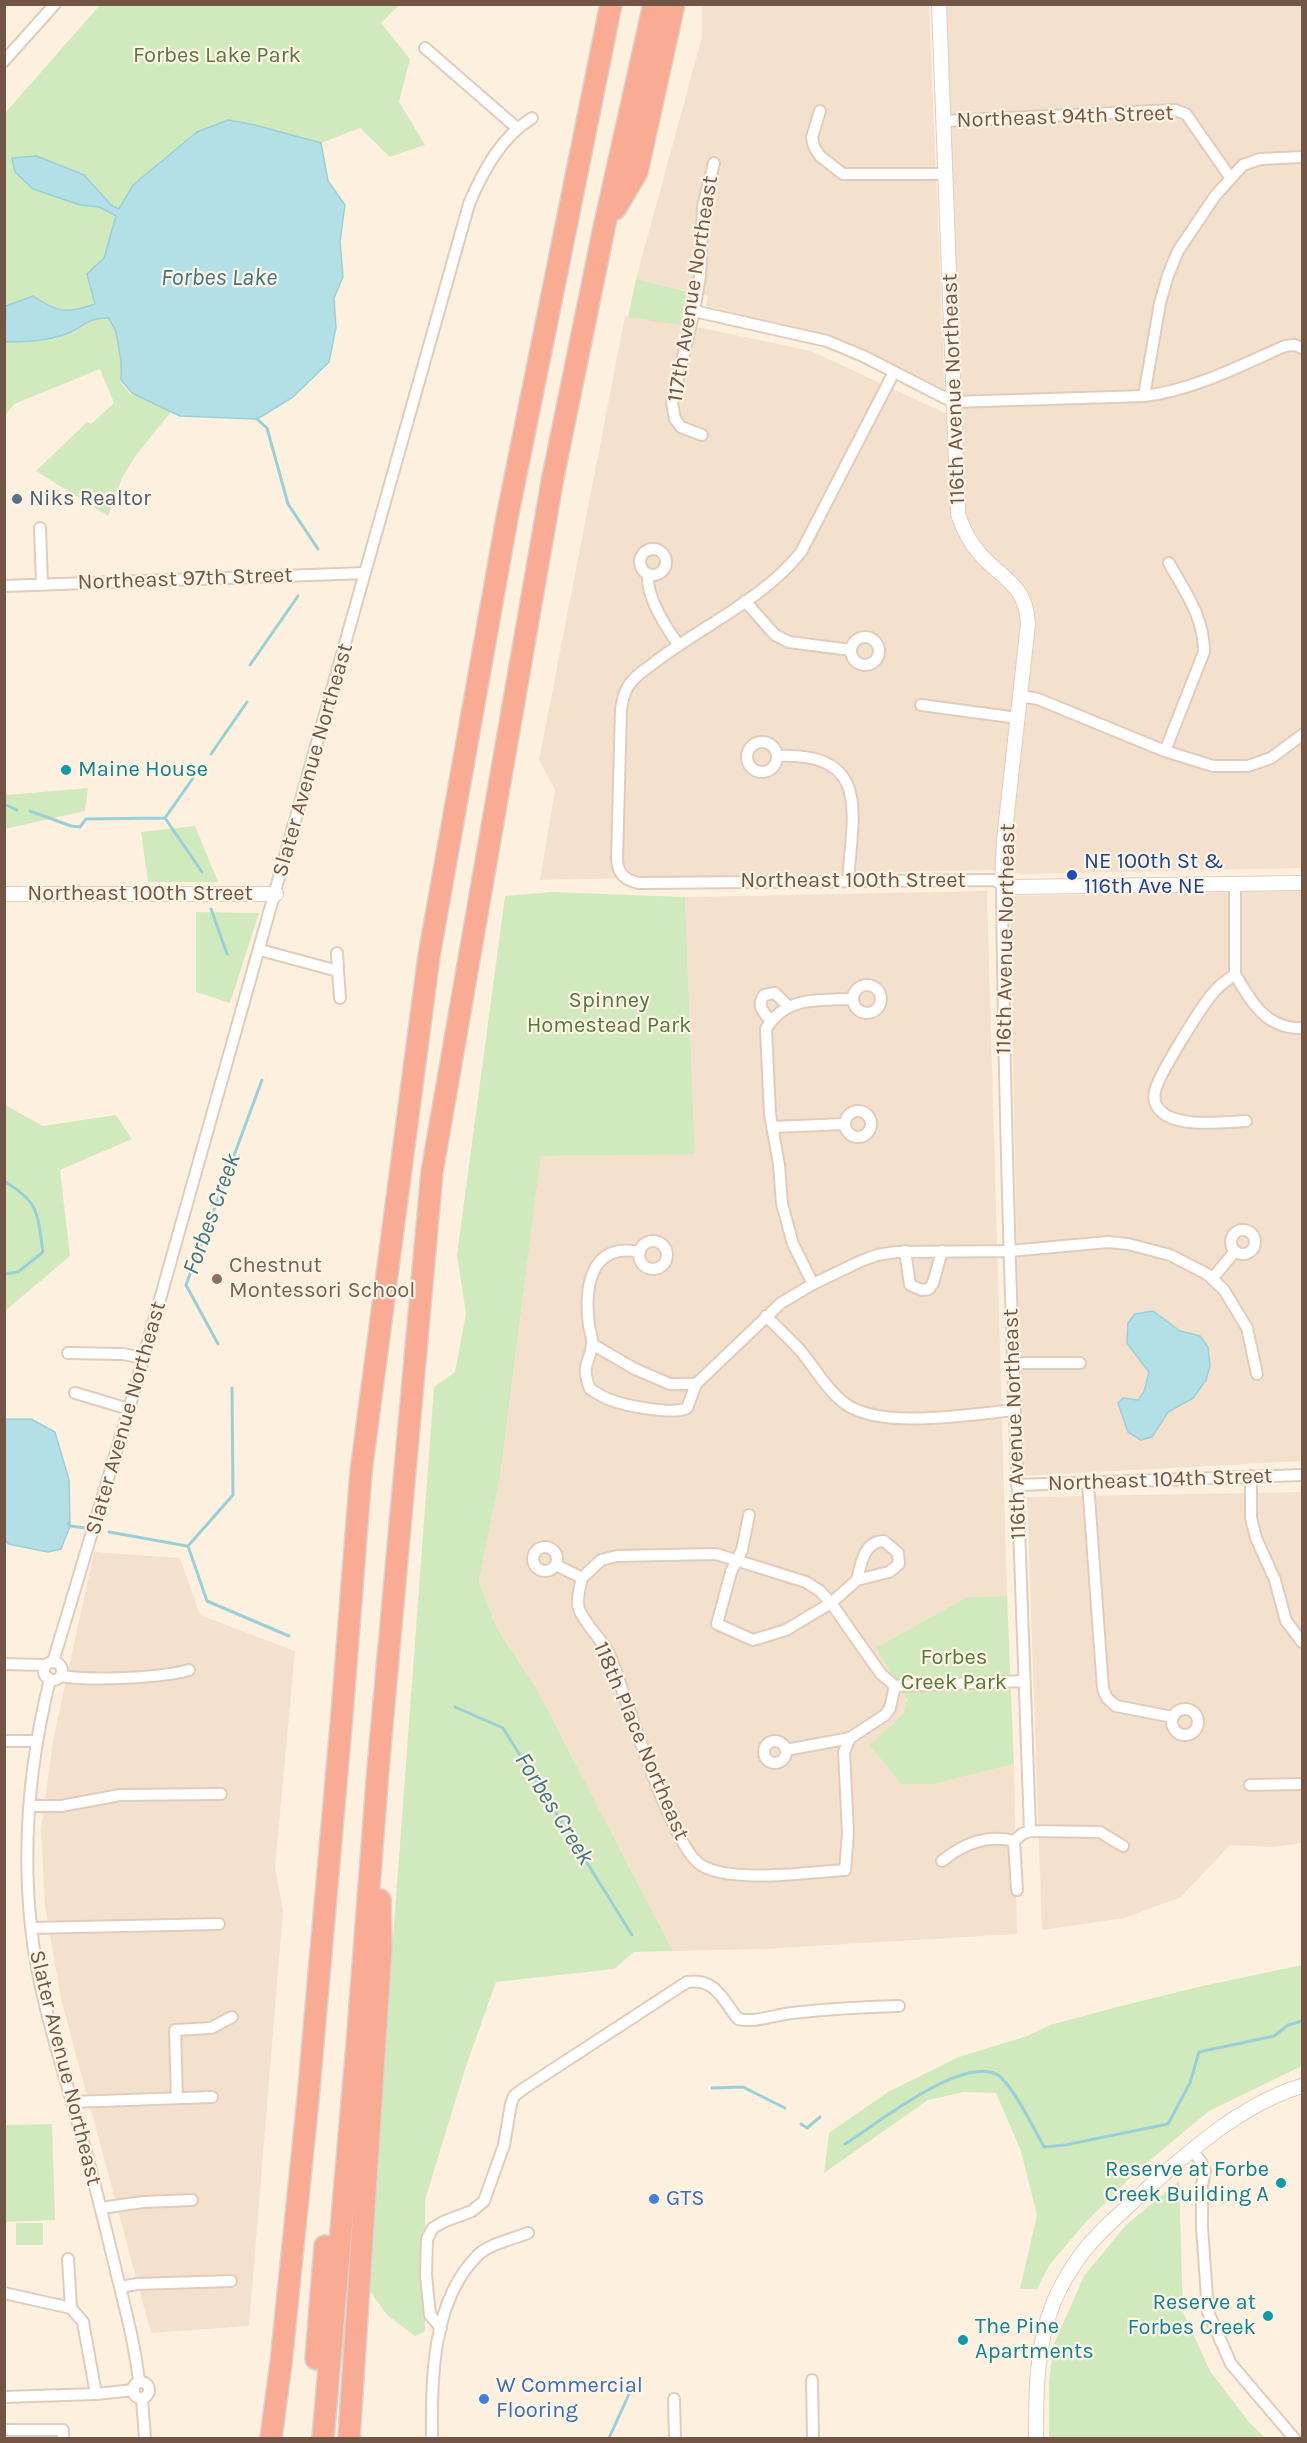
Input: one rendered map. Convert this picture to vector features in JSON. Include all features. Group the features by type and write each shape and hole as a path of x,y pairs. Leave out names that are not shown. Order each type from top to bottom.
{"highway":[{"path":"605,34 606,4"},
{"path":"271,2439 308,2099 361,1472 429,956 507,518 611,4"},
{"path":"323,2439 378,1769 432,1172 553,477 604,228 654,4"},
{"path":"604,228 637,172 674,4"},
{"path":"349,2439 363,2255 381,1948 378,1769"},
{"path":"309,2439 341,2065 357,2045"}],"street":[{"path":"4,61 55,4"},
{"name":"116th Avenue Northeast","path":"939,4 957,499 962,528 982,556 1011,581 1022,594 1028,610 1029,624 1004,840 1002,883 1013,1363 1030,1831"},
{"path":"425,48 517,128"},
{"path":"819,111 813,131 814,147 836,170 843,174 946,174"},
{"name":"Northeast 94th Street","path":"944,121 1175,111 1186,114 1230,177"},
{"name":"Slater Avenue Northeast","path":"50,1663 129,1409 276,894 468,204 490,162 517,128 532,118"},
{"path":"1144,396 1160,303 1178,251 1230,177 1251,160 1302,157"},
{"name":"117th Avenue Northeast","path":"702,435 681,427 675,419 672,403 694,311 700,276 703,206 714,163"},
{"path":"694,311 827,341 863,356 953,402 1144,396 1185,389 1285,346 1295,345 1302,348"},
{"path":"648,574 647,582 651,596 678,644 789,568 801,552 894,372"},
{"path":"40,528 42,584"},
{"path":"1166,751 1204,652 1201,624 1196,611 1168,563"},
{"name":"Northeast 97th Street","path":"4,586 365,573"},
{"path":"745,600 775,635 789,642 851,650"},
{"name":"Northeast 100th Street","path":"678,644 632,680 624,694 621,709 617,860 621,874 630,881 993,880 1015,886 1302,883"},
{"path":"1021,696 1038,699 1166,751 1213,766 1248,766 1271,758 1302,735"},
{"path":"921,705 1018,718"},
{"path":"777,756 825,761 847,780 854,805 848,880"},
{"path":"1235,885 1234,974 1251,1002 1266,1018 1291,1029 1302,1028"},
{"name":"Northeast 100th Street","path":"4,894 276,894"},
{"path":"260,950 338,971"},
{"path":"337,953 340,998"},
{"path":"1234,974 1214,992 1167,1065 1156,1089 1155,1101 1158,1109 1171,1118 1198,1122 1246,1121"},
{"path":"771,1022 760,1007 760,1001 764,995 778,994 784,1010"},
{"path":"813,1284 786,1226 772,1127 766,1029 784,1010 807,1000 852,999"},
{"path":"772,1127 845,1124"},
{"path":"640,1252 627,1249 611,1252 601,1258 592,1269 588,1309 592,1344 585,1363 585,1378 590,1389 610,1400 677,1411 687,1408 696,1384 781,1303 813,1284 877,1255 905,1251 1010,1251 1108,1242 1128,1244 1170,1255 1191,1264 1212,1279 1224,1290 1247,1328 1257,1374"},
{"path":"905,1251 910,1285 922,1290 929,1288 933,1283 942,1251"},
{"path":"1212,1279 1235,1251"},
{"path":"766,1316 799,1350 842,1402 857,1412 870,1416 899,1419 1015,1410"},
{"path":"592,1344 635,1369 670,1384 696,1384"},
{"path":"68,1353 123,1354 143,1358"},
{"path":"1013,1363 1080,1363"},
{"path":"75,1394 129,1409"},
{"name":"Northeast 104th Street","path":"1017,1485 1302,1475"},
{"path":"1251,1476 1251,1518 1256,1538 1275,1580 1286,1621 1302,1642"},
{"path":"1088,1483 1103,1689 1107,1698 1116,1706 1173,1718"},
{"path":"748,1515 738,1560 731,1572 717,1624 753,1640 786,1630 831,1603 857,1580"},
{"path":"556,1564 582,1578 601,1560 616,1556 716,1554 806,1582 820,1592 831,1603 881,1674 895,1686 1025,1681"},
{"name":"118th Place Northeast","path":"582,1578 578,1598 579,1609 610,1655 672,1825 693,1859 703,1867 724,1872 753,1874 845,1870 848,1833 843,1763 844,1752 850,1738"},
{"path":"4,1664 50,1663 59,1666 61,1676"},
{"path":"50,1663 45,1671 50,1679 56,1681 61,1676"},
{"path":"61,1676 77,1678 166,1676 189,1670"},
{"name":"Slater Avenue Northeast","path":"50,1679 36,1741 29,1806 27,1883 31,1928 44,2003 101,2208 134,2342 145,2439"},
{"path":"786,1750 850,1738 885,1715 890,1708 895,1686"},
{"path":"4,1741 36,1741"},
{"path":"1250,1785 1302,1784"},
{"path":"29,1806 62,1806 120,1796 221,1794"},
{"path":"1014,1841 1030,1831 1100,1832 1123,1846"},
{"path":"942,1861 957,1848 981,1840 1014,1841"},
{"path":"1014,1841 1017,1890"},
{"path":"31,1928 219,1924"},
{"path":"441,2328 430,2315 425,2246 427,2239 438,2225 472,2211 484,2200 504,2145 511,2104 514,2096 523,2088 687,1982 706,1982 716,1989 738,2019 750,2022 779,2014 835,2008 899,2006"},
{"path":"177,2098 175,2030 211,2028 232,2017"},
{"path":"1036,2439 1038,2366 1044,2331 1054,2302 1083,2251 1114,2219 1234,2119 1272,2098 1302,2086"},
{"path":"72,2102 212,2097"},
{"path":"1193,2151 1205,2172 1202,2185 1202,2227 1208,2313 1231,2364 1294,2439"},
{"path":"101,2208 143,2202 192,2200"},
{"path":"432,2439 437,2340 452,2293 479,2254 528,2233"},
{"path":"68,2259 71,2308"},
{"path":"120,2288 136,2284 231,2281"},
{"path":"4,2293 71,2308 83,2322 96,2394"},
{"path":"812,2380 813,2439"},
{"path":"4,2397 96,2394 138,2390"},
{"path":"674,2399 675,2439"},
{"path":"4,2430 63,2434"}],"shaded area":[{"path":"702,5 929,5 945,394 790,328 706,306 708,296 636,279 702,37"},
{"path":"945,5 1302,5 1302,868 1025,874 989,870 540,880 555,790 539,760 625,316 707,329 811,351 960,420"},
{"path":"987,891 1007,1596 967,1597 877,1648 907,1698 903,1714 871,1745 934,1784 1014,1764 1017,1934 761,1949 673,1951 539,1693 497,1628 479,1581 500,1477 541,1156 695,1153 685,897"},
{"path":"1302,891 1302,1461 1021,1476 1010,896"},
{"path":"1302,1492 1302,1843 1272,1847 1230,1845 1181,1897 1124,1918 1042,1930 1027,1497"},
{"path":"94,1552 180,1558 200,1615 295,1651 275,1867 283,1911 249,2326 151,2333 61,1999 45,1907 41,1830 53,1741"}],"green space":[{"name":"Forbes Lake Park","path":"100,5 399,5 381,23 410,59 399,102 425,145 390,157 360,128 321,143 228,120 197,132 133,185 119,209 111,205 84,175 80,205 99,207 116,216 106,251 121,360 120,381 130,394 175,407 137,454 122,478 108,516 36,471 87,422 91,424 114,403 100,369 14,404 5,416 5,113"},
{"path":"636,279 693,293 686,326 628,317"},
{"path":"88,788 85,811 5,829 5,792 8,795"},
{"path":"195,826 218,882 148,882 141,832"},
{"name":"Spinney Homestead Park","path":"553,892 685,897 695,1154 541,1156 500,1477 479,1581 497,1628 539,1693 673,1951 634,1952 614,1969 496,1982 466,2066 425,2200 425,2331 415,2336 387,2315 367,2287 434,1387 455,1372 466,1314 457,1255 505,896"},
{"path":"196,912 259,913 230,1003 196,992"},
{"path":"5,1105 43,1126 116,1115 132,1139 60,1170 70,1256 5,1311"},
{"name":"Forbes Creek Park","path":"1007,1596 1014,1764 934,1784 901,1784 870,1745 903,1714 907,1699 876,1648 967,1597"},
{"path":"1302,1965 1302,2066 1209,2111 1137,2171 1086,2222 1050,2264 1037,2289 1020,2289 1037,2215 1021,2151 996,2093 964,2092 928,2100 824,2173 829,2133 888,2092 959,2057 1027,2036 1050,2025 1117,2007"},
{"path":"52,2124 55,2220 5,2222 5,2125"},
{"path":"1179,2181 1183,2312 1210,2371 1249,2422 1265,2438 1049,2438 1049,2382 1054,2344 1084,2276 1126,2225"},
{"path":"16,2223 43,2223 43,2245 16,2245"}],"water":[{"name":"Forbes Lake","path":"228,120 321,143 328,181 345,205 340,242 343,277 334,298 336,327 329,362 293,397 257,419 180,416 132,393 121,380 121,360 116,332 109,318 90,321 73,331 51,338 5,342 6,306 33,296 49,306 63,310 95,304 87,274 104,258 116,216 99,207 80,205 33,189 15,172 12,158 37,156 84,175 111,205 119,209 133,185 197,132"},
{"path":"1153,1311 1180,1331 1200,1336 1208,1347 1210,1366 1206,1380 1193,1398 1168,1412 1152,1437 1141,1440 1128,1432 1118,1403 1123,1398 1138,1400 1144,1392 1149,1372 1127,1343 1128,1323 1135,1314"},
{"path":"5,1419 31,1419 55,1432 69,1480 70,1526 61,1549 48,1552 8,1544 5,1539"}],"waterway":[{"name":"Forbes Creek","path":"257,419 267,428 288,504 318,549"},
{"name":"Forbes Creek","path":"250,665 298,596"},
{"name":"Forbes Creek","path":"211,754 247,702"},
{"name":"Forbes Creek","path":"193,778 165,818 202,872"},
{"path":"4,804 17,810"},
{"path":"30,811 80,827 86,819 165,818"},
{"name":"Forbes Creek","path":"211,909 227,954"},
{"name":"Forbes Creek","path":"218,1344 186,1285 262,1080"},
{"path":"4,1181 24,1196 35,1210 43,1252 18,1272 4,1274"},
{"name":"Forbes Creek","path":"232,1388 233,1495 188,1546 207,1601 289,1636"},
{"path":"68,1523 70,1526 86,1528"},
{"path":"109,1532 187,1546"},
{"name":"Forbes Creek","path":"455,1707 503,1728 632,1935"},
{"name":"Forbes Creek","path":"845,2144 941,2083 980,2071 996,2074 1002,2078 1022,2107 1044,2147 1065,2145 1168,2124 1190,2083 1199,2052 1274,2036 1288,2025 1302,2021"},
{"name":"Forbes Creek","path":"712,2088 743,2087 785,2108"},
{"name":"Forbes Creek","path":"801,2124 807,2128 820,2117"},
{"path":"609,2438 630,2392"}],"place":[{"name":"Niks Realtor","path":"17,499"},
{"name":"Maine House","path":"66,770"},
{"name":"NE 100th St & 116th Ave NE","path":"1072,875"},
{"name":"Chestnut Montessori School","path":"217,1279"},
{"name":"Reserve at Forbe Creek Building A","path":"1281,2183"},
{"name":"GTS","path":"654,2199"},
{"name":"Reserve at Forbes Creek","path":"1268,2316"},
{"name":"The Pine Apartments","path":"963,2340"},
{"name":"W Commercial Flooring","path":"484,2399"}]}
